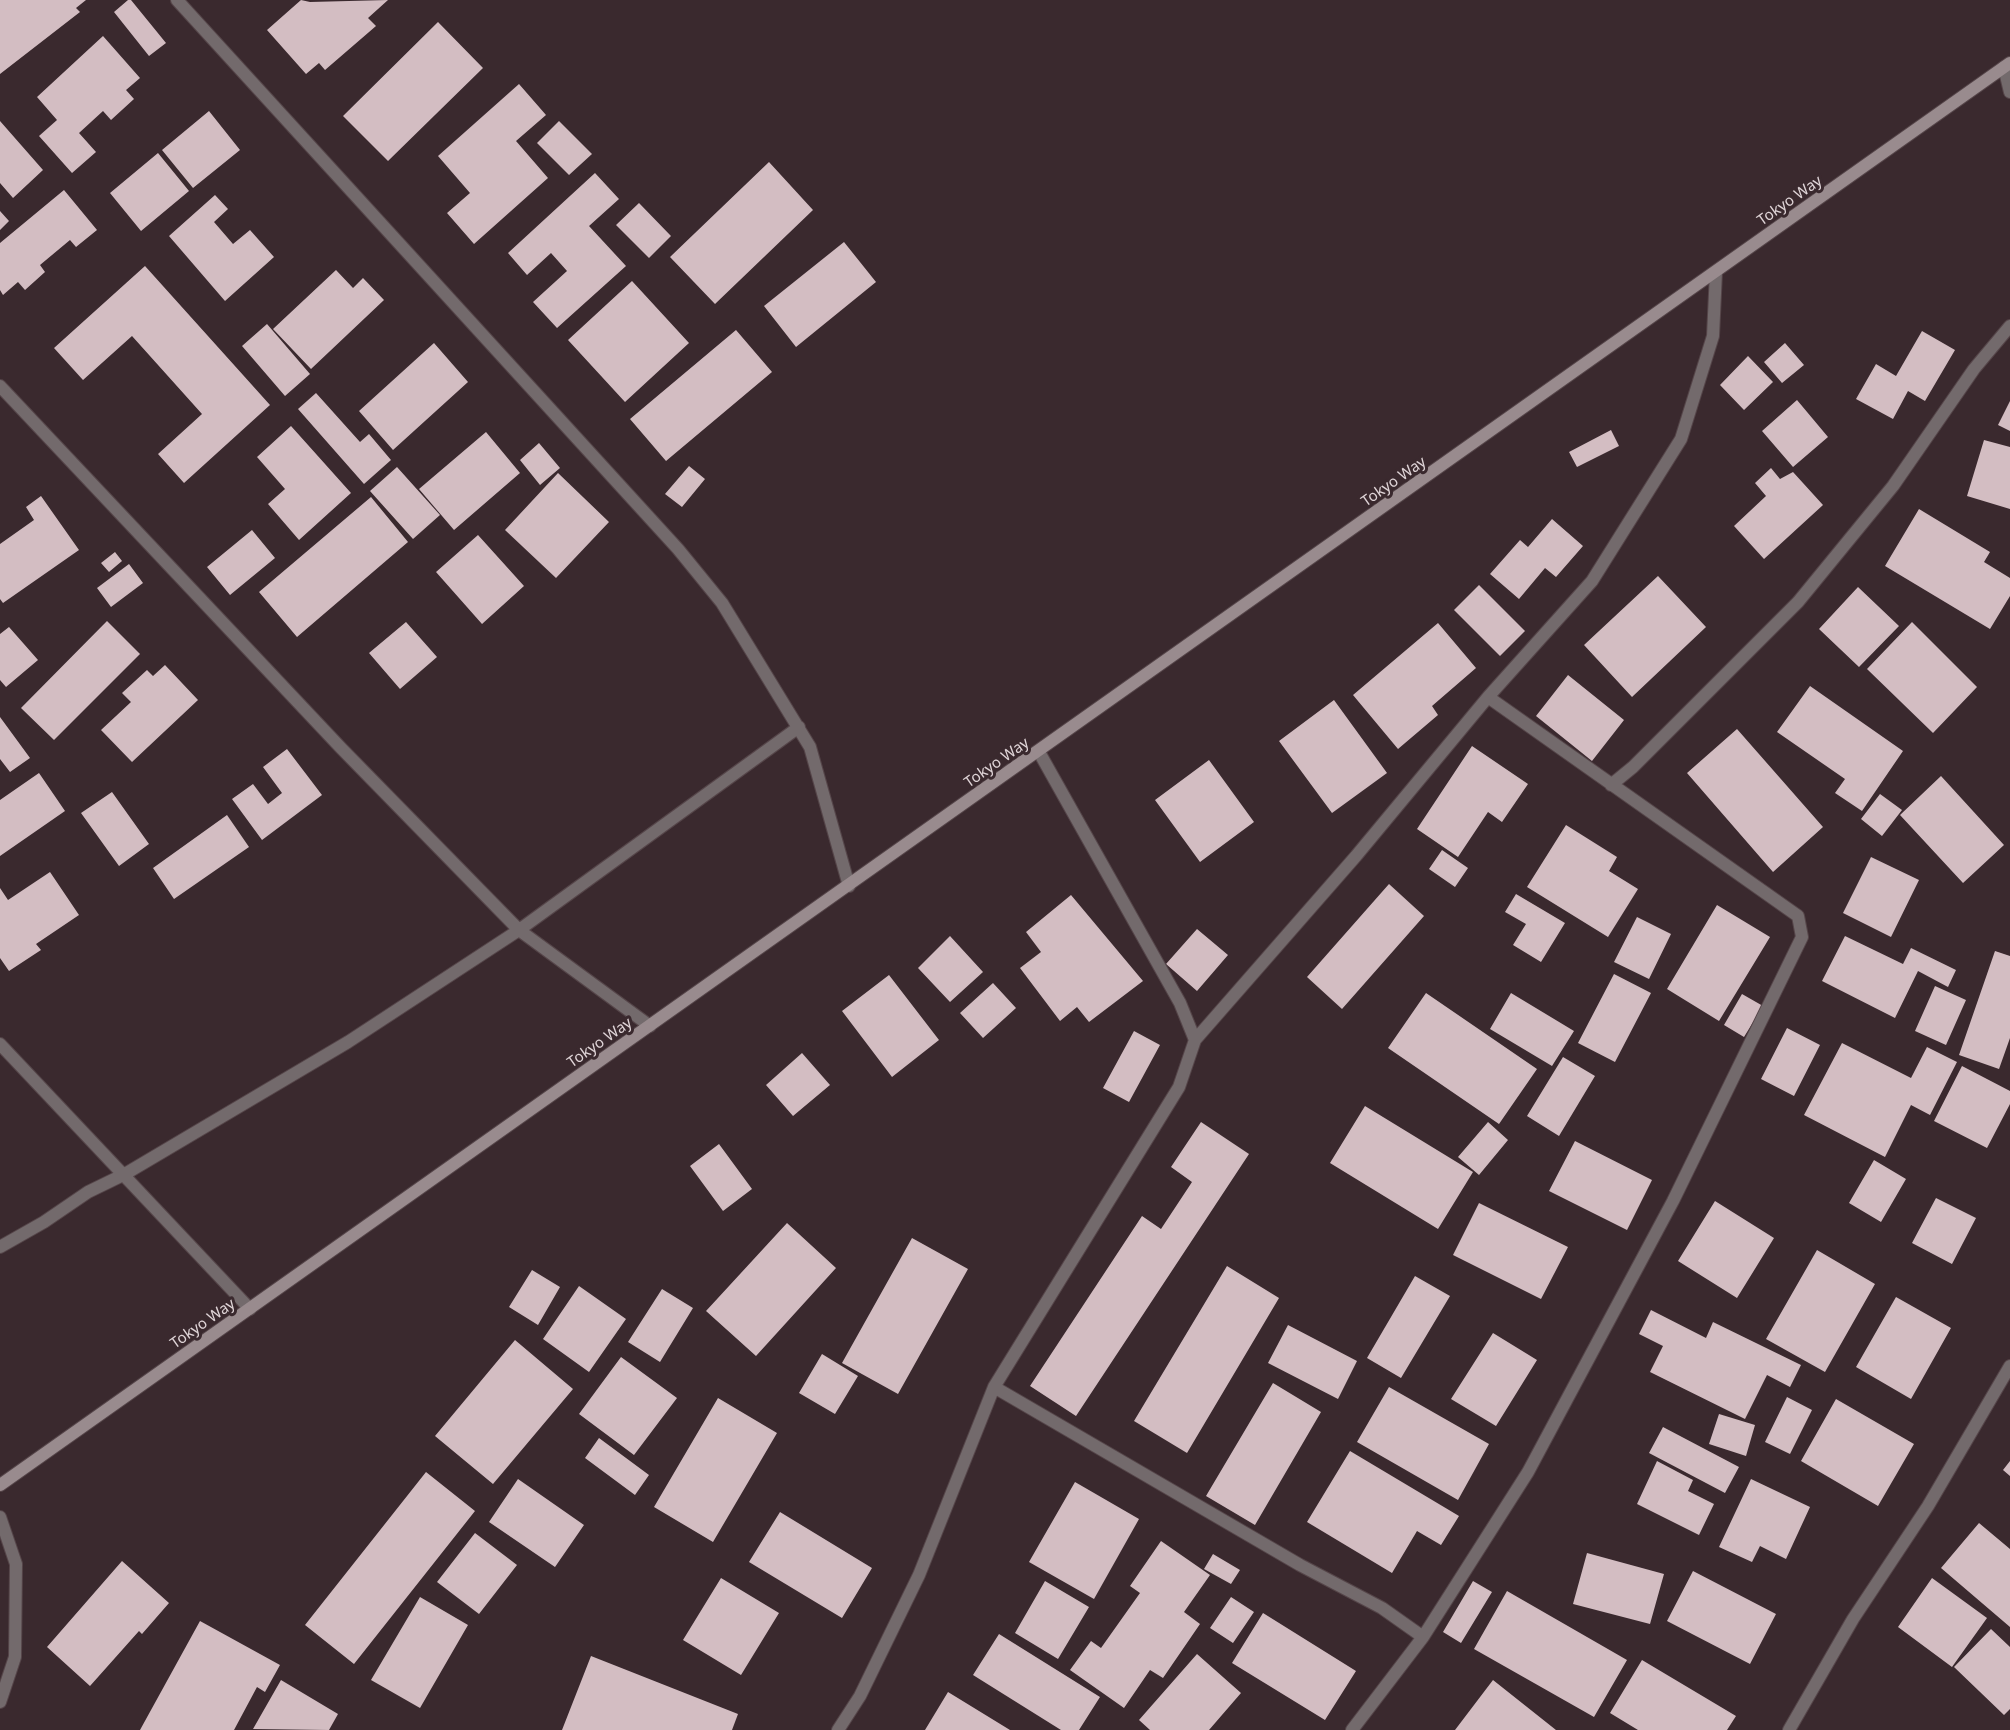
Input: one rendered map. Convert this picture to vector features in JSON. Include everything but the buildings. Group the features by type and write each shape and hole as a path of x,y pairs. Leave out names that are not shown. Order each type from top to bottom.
{"main road":[{"name":"Tokyo Way","path":"0,1485 2007,65"}],"street":[{"path":"177,0 678,549 722,603 810,747 849,886"},
{"path":"2007,65 2010,92"},
{"path":"838,1730 860,1696 919,1575 994,1387 1179,1086 1195,1040 1356,856 1488,697 1592,581 1681,439 1713,336 1716,272"},
{"path":"1611,784 1633,767 1798,602 1893,486 1974,369 2010,326"},
{"path":"0,386 333,739 519,930 650,1026"},
{"path":"1352,1730 1423,1637 1528,1472 1673,1201 1802,937 1798,916 1488,697"},
{"path":"0,1247 44,1222 88,1192 125,1174 348,1042 519,930 799,727"},
{"path":"1039,752 1180,1003 1195,1040"},
{"path":"0,1044 250,1309"},
{"path":"1789,1730 1853,1619 1928,1506 2010,1366"},
{"path":"994,1387 1290,1559 1382,1608 1423,1637"},
{"path":"0,1517 16,1564 15,1657 0,1702"}]}
